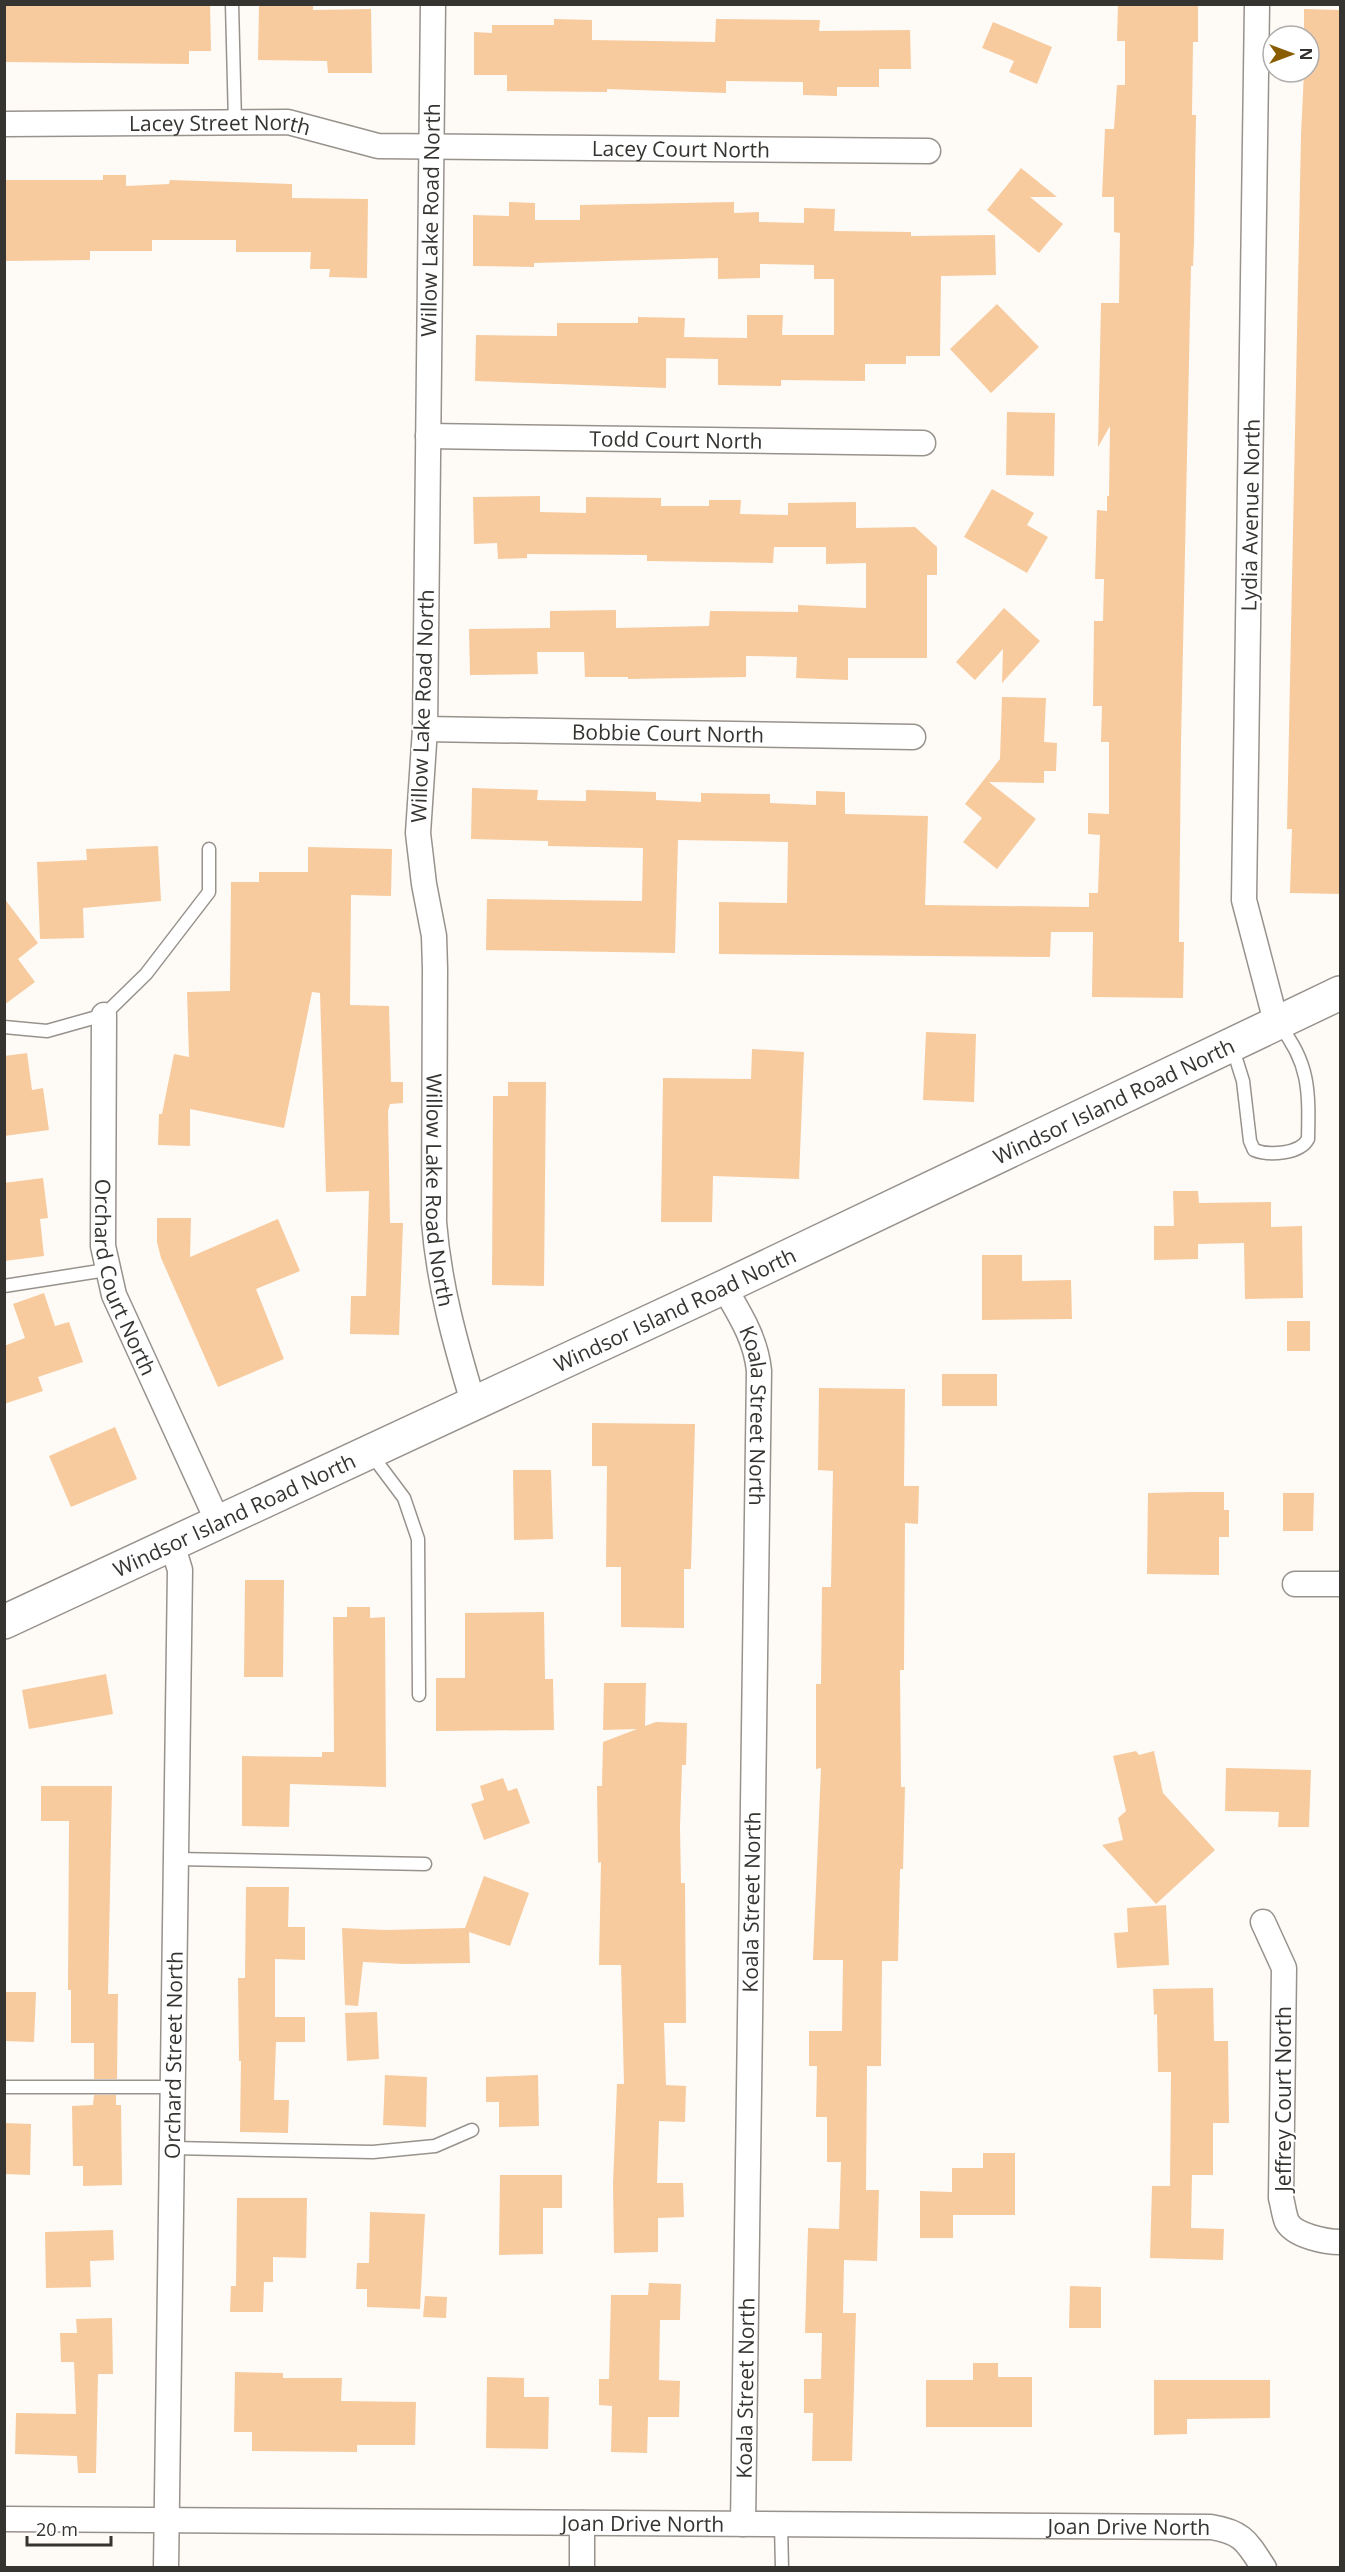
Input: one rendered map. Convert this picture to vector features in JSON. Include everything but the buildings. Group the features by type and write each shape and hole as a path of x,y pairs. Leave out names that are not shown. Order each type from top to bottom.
{"street":[{"name":"Willow Lake Road North","path":"433,4 425,729 418,833 424,884 434,936 434,1222 441,1285 453,1335 474,1402"},
{"name":"Lydia Avenue North","path":"1257,4 1244,900 1276,1022"},
{"name":"Lacey Street North","path":"4,124 288,122 378,146 431,145"},
{"name":"Lacey Court North","path":"431,145 928,151"},
{"name":"Todd Court North","path":"428,436 923,443"},
{"name":"Bobbie Court North","path":"425,729 913,737"},
{"name":"Windsor Island Road North","path":"4,1622 724,1287 1341,993"},
{"name":"Orchard Court North","path":"104,1015 103,1246 106,1270 114,1295 218,1522"},
{"name":"Koala Street North","path":"724,1287 750,1333 757,1354 759,1371 743,2524"},
{"name":"Orchard Street North","path":"165,2568 180,1570 172,1544"},
{"path":"1295,1584 1341,1584"},
{"name":"Jeffrey Court North","path":"1263,1922 1284,1968 1281,2198 1288,2223 1300,2233 1341,2242"},
{"name":"Joan Drive North","path":"4,2519 1211,2527 1232,2530 1243,2537 1264,2568"},
{"path":"582,2523 582,2568"}],"lane":[{"path":"232,4 235,123"},
{"path":"4,1027 47,1031 104,1015 146,974 209,892 209,849"},
{"path":"1232,1043 1243,1081 1250,1141 1254,1150 1261,1153 1296,1150 1304,1147 1308,1139 1305,1074 1296,1046 1276,1022"},
{"path":"4,1286 106,1270"},
{"path":"368,1451 404,1498 418,1539 419,1695"},
{"path":"176,1858 425,1864"},
{"path":"4,2086 173,2087"},
{"path":"172,2148 373,2152 435,2146 472,2130"},
{"path":"781,2524 782,2568"}]}
